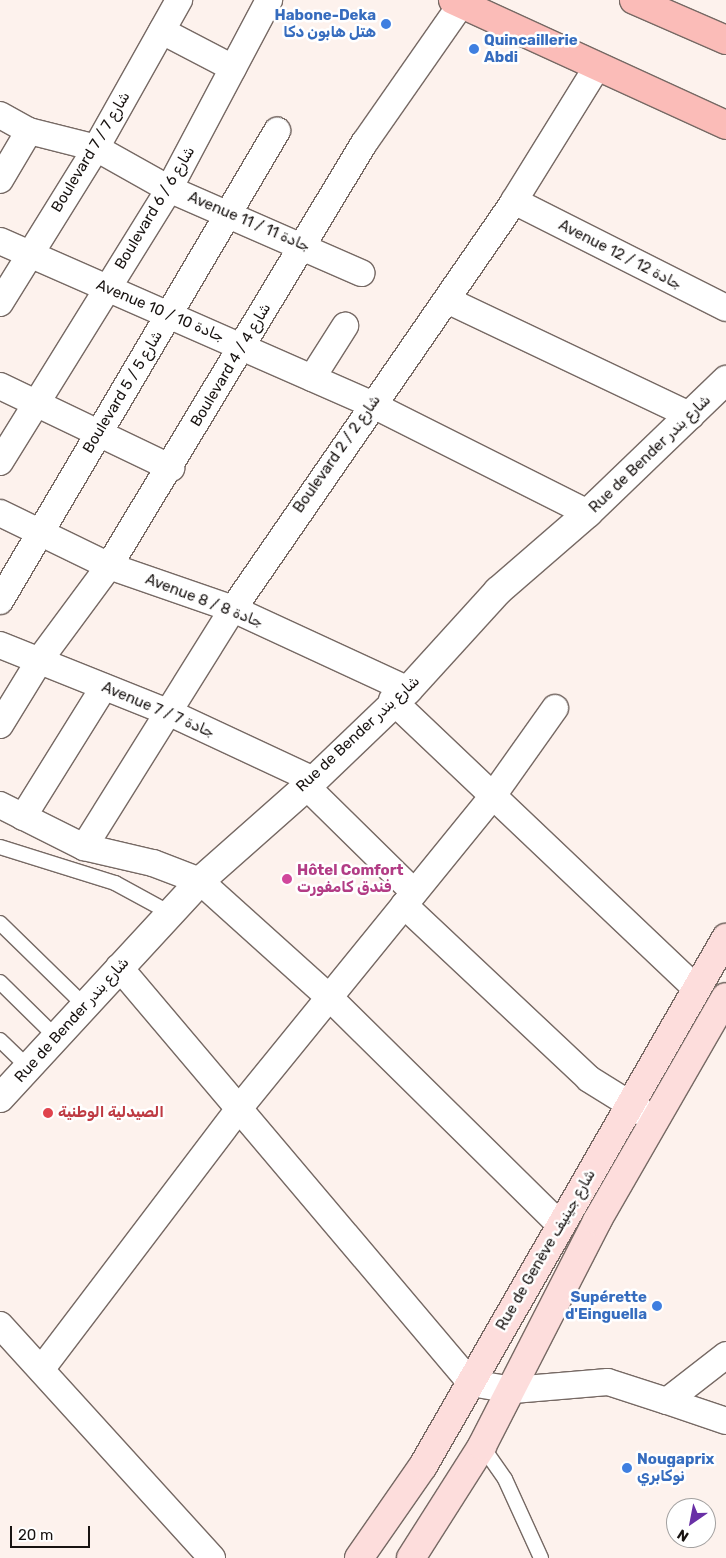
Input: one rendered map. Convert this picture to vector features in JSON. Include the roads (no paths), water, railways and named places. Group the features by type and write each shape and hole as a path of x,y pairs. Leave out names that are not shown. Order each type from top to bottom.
{"main road":[{"path":"634,0 726,40"},
{"path":"459,1 726,125"},
{"name":"Rue de Genève شارع جينيف","path":"359,1558 423,1466 726,938"},
{"name":"Rue de Genève شارع جينيف","path":"411,1558 482,1446 513,1390 598,1221 726,998"}],"street":[{"name":"Boulevard 7 / شارع 7","path":"0,302 29,252 96,148 179,0"},
{"name":"Boulevard 6 / شارع 6","path":"0,462 169,188 269,0"},
{"name":"Boulevard 4 / شارع 4","path":"0,725 41,658 109,566 171,468 241,346 365,142 459,1"},
{"path":"162,31 233,68"},
{"name":"Boulevard 2 / شارع 2","path":"84,847 233,610 371,404 447,300 514,201 597,66"},
{"name":"Avenue 11 / جادة 11","path":"0,115 29,130 96,148 169,188 303,244 360,273"},
{"path":"0,180 29,130"},
{"name":"Boulevard 5 / شارع 5","path":"0,601 98,430 231,213 276,131"},
{"name":"Avenue 12 / جادة 12","path":"514,201 726,308"},
{"name":"Avenue 10 / جادة 10","path":"0,241 29,252 106,288 170,314 371,404 588,513"},
{"path":"447,300 691,416"},
{"path":"312,378 345,326"},
{"name":"Rue de Bender شارع بندر","path":"0,1097 83,1004 120,968 200,881 310,782 400,695 498,591 588,513 691,416 726,380"},
{"path":"0,386 36,405 98,430 171,468"},
{"name":"Avenue 8 / جادة 8","path":"0,513 109,566 233,610 400,695 492,797 697,989"},
{"name":"Avenue 7 / جادة 7","path":"0,645 41,658 104,687 170,713 310,782 409,898 589,1080 655,1120"},
{"path":"23,817 104,687"},
{"path":"43,1367 240,1106 492,797 555,708"},
{"path":"0,805 84,847 153,863 200,881 330,998 560,1225"},
{"path":"120,968 240,1106 471,1383 513,1390 608,1382 726,1421"},
{"path":"0,1325 43,1367 212,1558"},
{"path":"667,1401 726,1355"}],"lane":[{"path":"0,847 115,883 170,913"},
{"path":"0,923 83,1004"},
{"path":"0,982 55,1036"},
{"path":"0,1040 28,1067"},
{"path":"482,1446 509,1487 538,1557"}],"place":[{"name":"Habone-Deka هتل هابون دکا","path":"386,24"},
{"name":"Quincaillerie Abdi","path":"474,49"},
{"name":"Hôtel Comfort فندق كامفورت","path":"287,879"},
{"name":"الصيدلية الوطنية","path":"48,1113"},
{"name":"Supérette d'Einguella","path":"657,1306"},
{"name":"Nougaprix نوكابري","path":"627,1468"}]}
